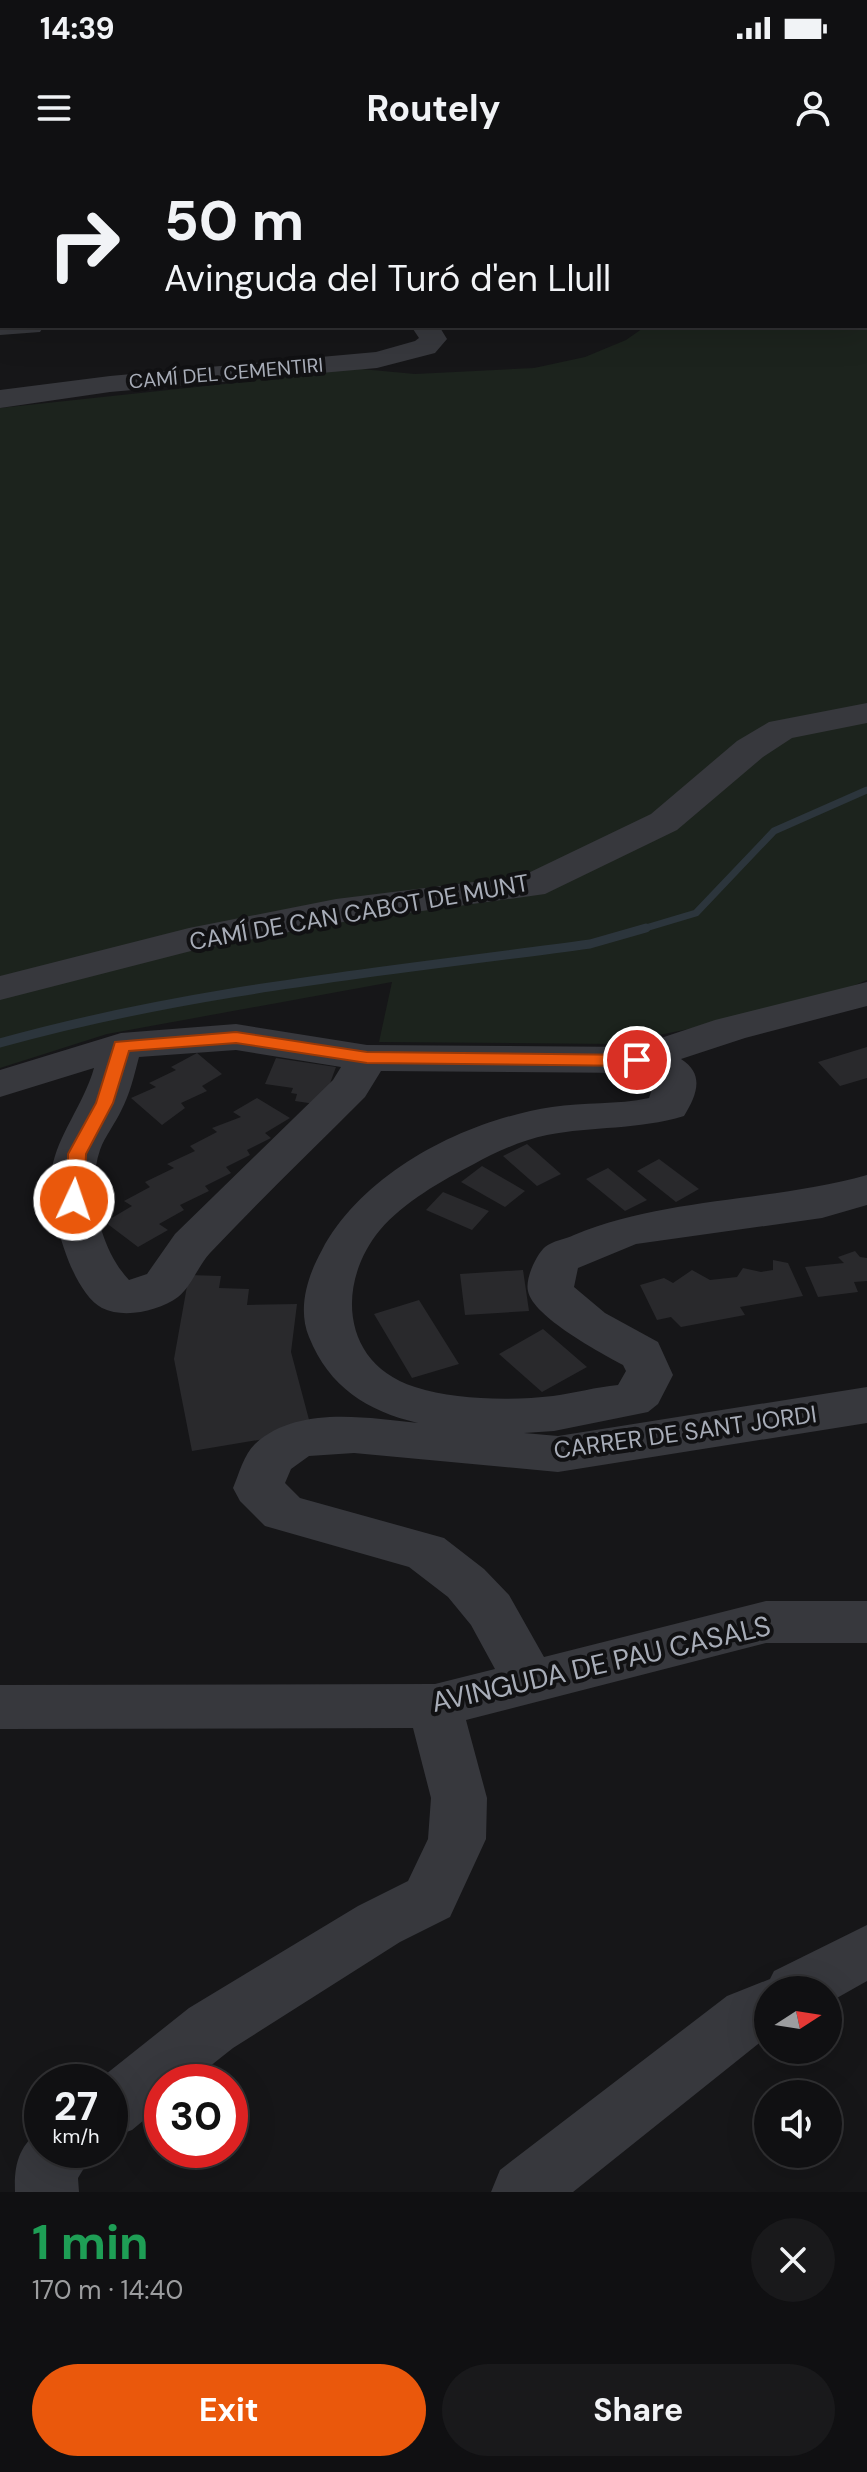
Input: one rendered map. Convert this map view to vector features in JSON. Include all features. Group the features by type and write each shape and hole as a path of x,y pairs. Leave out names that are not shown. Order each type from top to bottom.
{"street":[{"name":"CAMÍ DEL CEMENTIRI","path":"0,399 110,384 377,360 425,347 433,339 426,328"},
{"name":"CAMÍ DE CAN CABOT DE MUNT","path":"0,988 189,940 336,911 531,886 664,822 750,749 781,729 867,713"},
{"path":"637,1060 730,1029 867,994"},
{"path":"0,1084 121,1046 236,1037 367,1058 637,1060 658,1064 675,1074 677,1086 669,1106 643,1115 560,1119 516,1130 469,1149 391,1197 366,1219 331,1277 326,1310 331,1341 348,1368 378,1391 415,1406 504,1414 550,1414 633,1400 645,1386 650,1371 641,1354 588,1325 551,1292 552,1275 561,1258 628,1230 822,1203 867,1190"},
{"path":"121,1046 104,1103 77,1154 74,1200 89,1259 102,1283 117,1296 142,1296 163,1285 191,1245 350,1088 367,1058"},
{"name":"CARRER DE SANT JORDI","path":"530,1682 490,1610 466,1583 426,1552 283,1512 258,1488 271,1458 298,1439 354,1435 558,1454 867,1405"},
{"name":"AVINGUDA DE PAU CASALS","path":"0,1707 435,1706 766,1622 867,1622"},
{"path":"128,2095 211,2028 379,1924 429,1899 457,1839 459,1798 435,1706"},
{"path":"821,1976 867,1951"},
{"path":"523,2192 754,2012"},
{"path":"46,2168 47,2192"}],"shaded area":[{"path":"643,328 867,328 867,980 836,993 723,1022 615,1044 379,1042 392,982 107,1034 0,1068 0,408 243,382 297,363 415,374 534,368 585,357 626,340"}],"building":[{"path":"867,1047 867,1078 840,1086 818,1062"},
{"path":"197,1053 222,1074 202,1086 207,1091 181,1103 185,1108 162,1125 131,1098 156,1087 149,1083 176,1070 171,1067"},
{"path":"276,1058 336,1067 322,1105 295,1101 297,1094 291,1093 293,1088 265,1084"},
{"path":"257,1098 290,1118 265,1133 271,1138 247,1150 250,1155 226,1167 231,1173 205,1186 209,1191 180,1205 184,1210 159,1224 168,1230 138,1247 105,1222 132,1206 124,1201 150,1187 145,1182 174,1168 167,1164 195,1151 190,1146 217,1132 212,1128 241,1117 233,1112"},
{"path":"527,1144 561,1174 537,1186 503,1156"},
{"path":"659,1159 699,1189 676,1202 637,1171"},
{"path":"482,1166 525,1191 505,1207 461,1182"},
{"path":"608,1168 647,1200 625,1211 586,1179"},
{"path":"443,1192 489,1211 472,1230 426,1210"},
{"path":"855,1251 860,1257 867,1258 867,1281 854,1282 858,1292 818,1297 805,1267 844,1263 838,1257"},
{"path":"773,1260 788,1263 803,1296 740,1307 745,1315 681,1327 671,1317 657,1320 640,1285 664,1278 673,1283 692,1270 710,1280 737,1277 743,1268 761,1272 773,1270"},
{"path":"523,1270 529,1311 465,1315 460,1274"},
{"path":"189,1275 221,1276 219,1288 249,1289 247,1305 297,1304 291,1352 312,1431 192,1451 174,1359"},
{"path":"419,1300 459,1364 412,1378 374,1314"},
{"path":"543,1329 587,1367 542,1392 499,1354"}],"waterway":[{"path":"639,930 696,913 774,831 867,790"},
{"path":"639,930 646,928"},
{"path":"0,1043 73,1024 219,995 590,944 639,930"}],"route":[{"path":"74,1200 77,1154 104,1103 121,1046 236,1037 367,1058 637,1060"}]}
